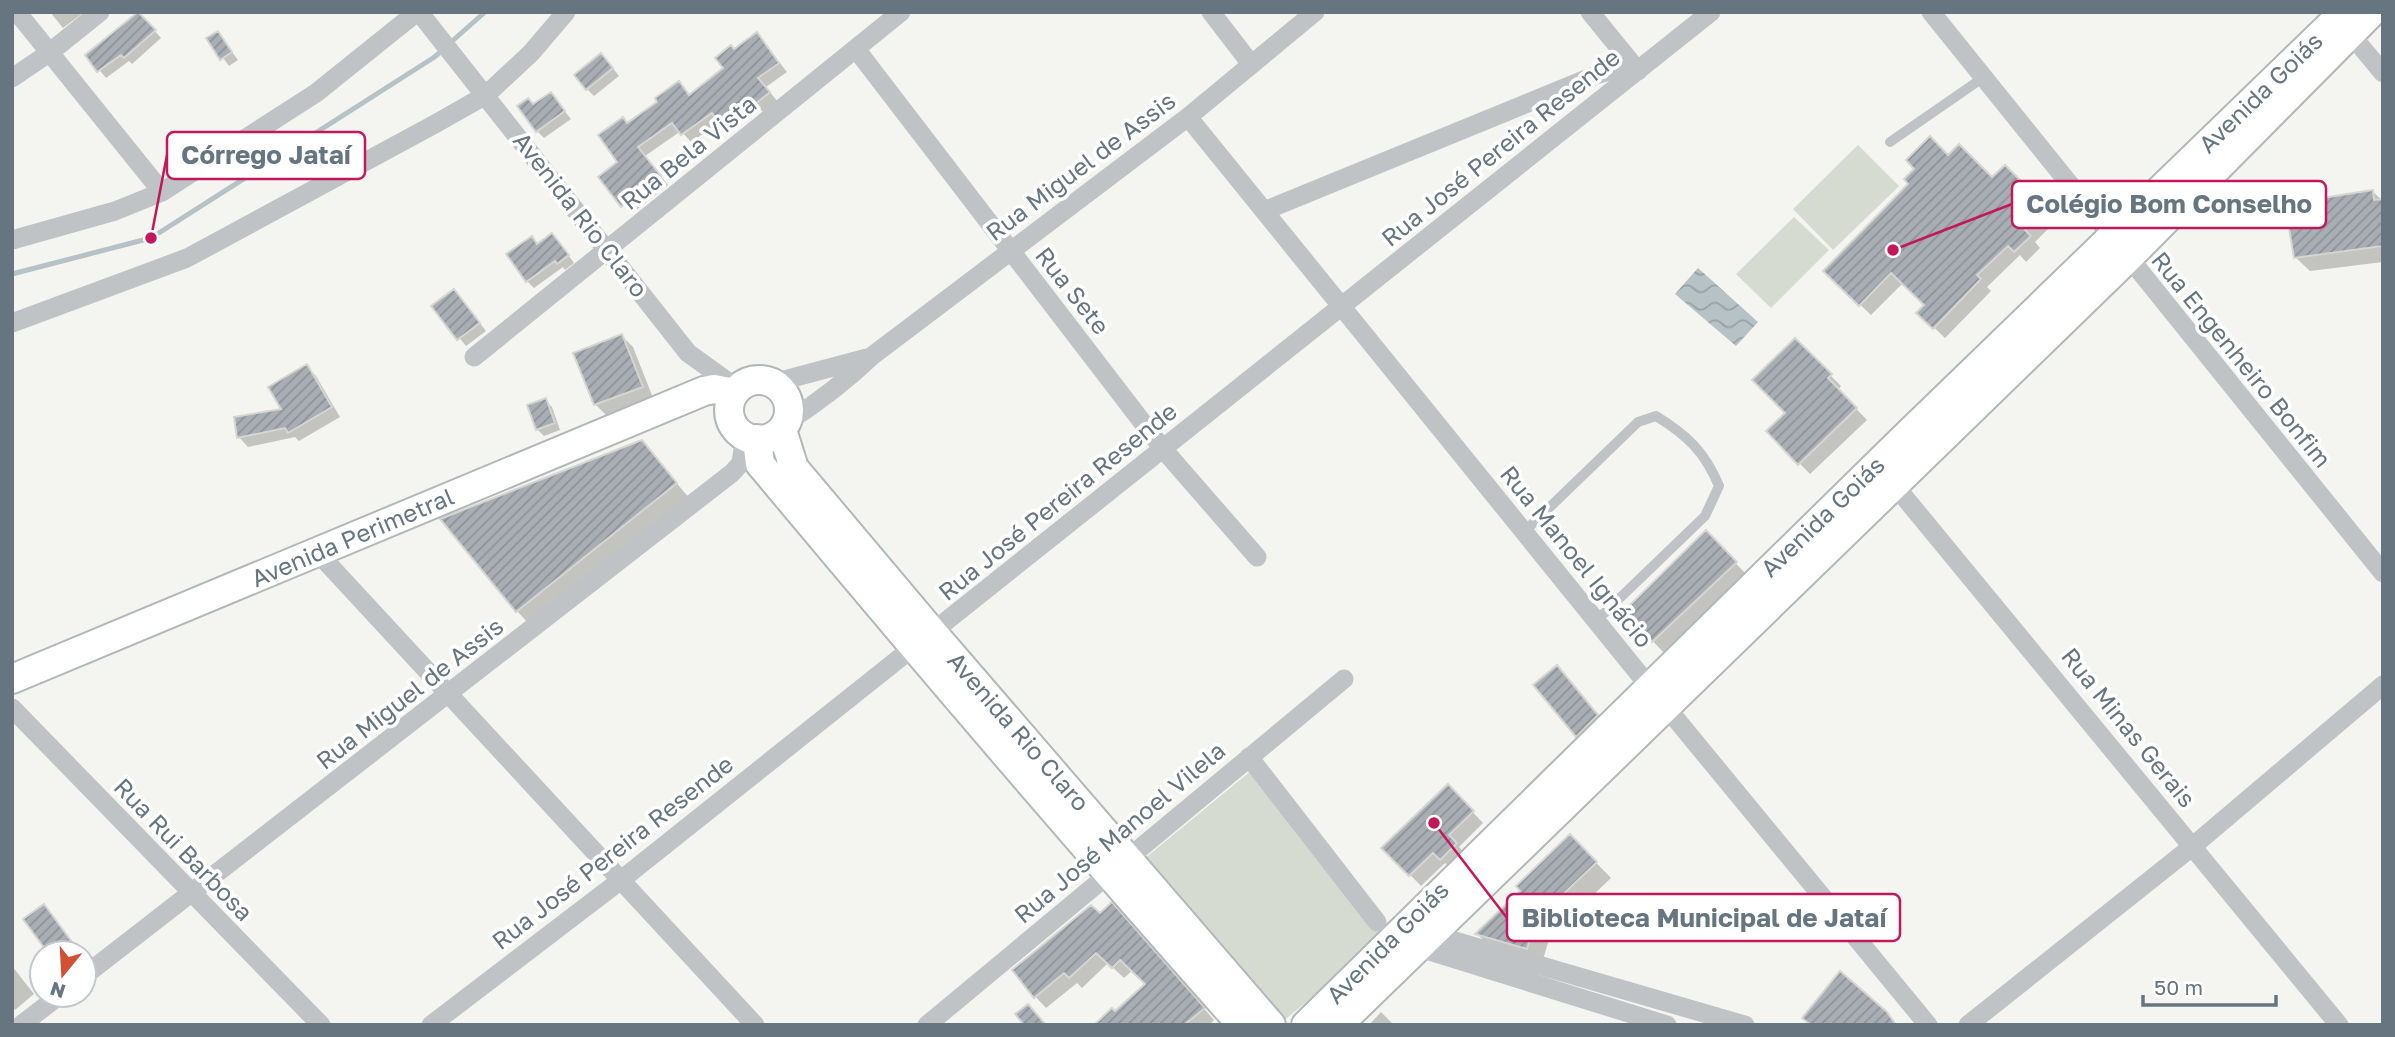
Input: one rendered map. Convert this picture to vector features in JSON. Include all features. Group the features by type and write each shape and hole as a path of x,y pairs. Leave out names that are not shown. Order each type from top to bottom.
{"main road":[{"name":"Avenida Goiás","path":"1306,1025 1541,811 2357,18"},
{"path":"756,380 773,383 786,396 789,405 768,432 733,425 734,397 747,382 756,380"},
{"name":"Avenida Perimetral","path":"12,678 693,397 714,389 734,397"},
{"name":"Avenida Rio Claro","path":"768,432 760,464 855,559 1117,866 1242,1025"},
{"name":"Avenida Rio Claro","path":"1117,866 1271,1025"},
{"name":"Avenida Goiás","path":"1338,1025 1404,933"}],"street":[{"path":"17,12 162,192"},
{"path":"12,78 49,53 100,12"},
{"path":"12,240 115,211 162,192 316,93 418,12"},
{"name":"Avenida Rio Claro","path":"418,12 688,354 734,397"},
{"path":"12,323 187,258 486,95 531,53 566,12"},
{"name":"Rua Bela Vista","path":"474,356 901,12"},
{"path":"1211,12 1251,64"},
{"name":"Rua Miguel de Assis","path":"98,965 732,473 768,432 820,401 872,356 1188,117 1315,12"},
{"path":"1590,12 1638,71"},
{"name":"Rua José Pereira Resende","path":"430,1025 621,880 1711,12"},
{"name":"Rua Engenheiro Bonfim","path":"1931,12 2383,573"},
{"path":"2357,18 2383,73"},
{"name":"Rua Sete","path":"856,49 1163,449 1257,556"},
{"path":"1264,211 1596,75 1613,70 1638,71"},
{"name":"Rua Manoel Ignácio","path":"1188,117 1596,621 1928,1025"},
{"name":"Rua Miguel de Assis","path":"773,383 872,356"},
{"name":"Rua Minas Gerais","path":"1886,474 2339,1025"},
{"path":"318,553 755,1025"},
{"name":"Rua José Manoel Vilela","path":"927,1025 1344,679"},
{"path":"1968,1025 2193,846 2383,685"},
{"name":"Rua Rui Barbosa","path":"12,708 321,1025"},
{"path":"1249,757 1404,933 1667,1025"},
{"path":"1404,933 1745,1025"},
{"path":"21,1025 42,1009"}],"lane":[{"path":"1890,142 1984,77"},
{"path":"1524,532 1638,422 1656,416 1679,430 1709,462 1719,486 1705,516 1596,621"}],"shaded area":[{"path":"1858,145 1899,186 1833,250 1793,209"},
{"path":"1794,217 1829,250 1771,308 1736,274"},
{"path":"1252,770 1389,933 1281,1023 1144,859"}],"water":[{"path":"1698,268 1758,322 1736,346 1675,294"}],"building":[{"path":"138,12 156,30 124,58 121,55 97,72 85,55"},
{"path":"218,31 232,52 220,60 206,38"},
{"path":"757,32 779,63 758,78 770,92 754,105 750,100 720,124 712,113 681,135 672,123 638,147 661,176 621,207 598,177 617,162 598,135 623,117 627,123 657,102 655,98 679,81 689,95 723,68 715,58 731,45 734,49"},
{"path":"601,53 613,68 586,90 574,75"},
{"path":"551,92 565,111 536,132 517,106 528,98 533,104"},
{"path":"1930,136 1948,155 1959,144 1992,177 2005,165 2048,208 2025,230 2031,236 2014,252 2008,246 1977,275 1981,279 1933,329 1916,313 1924,305 1891,273 1859,306 1823,271 1908,184 1904,179 1914,169 1906,160"},
{"path":"2373,190 2374,200 2383,199 2383,246 2294,258 2285,204"},
{"path":"552,233 569,255 557,264 555,261 526,282 506,254 532,236 537,244"},
{"path":"454,289 480,323 457,340 431,306"},
{"path":"622,334 643,387 594,405 573,353"},
{"path":"1795,338 1832,374 1828,378 1857,408 1798,465 1766,431 1785,413 1752,380"},
{"path":"307,364 332,407 288,433 285,428 237,438 234,417 281,409 268,387"},
{"path":"546,398 555,423 536,430 527,405"},
{"path":"642,440 677,483 516,612 440,519"},
{"path":"1706,530 1737,562 1652,642 1623,612"},
{"path":"1557,665 1598,715 1576,737 1533,685"},
{"path":"1448,784 1474,811 1449,835 1457,843 1440,860 1433,853 1409,876 1381,848"},
{"path":"1570,834 1597,862 1535,921 1527,949 1475,934 1520,891 1516,886"},
{"path":"1112,902 1205,1008 1184,1025 1094,1025 1112,1008 1115,1011 1145,984 1120,960 1112,968 1096,953 1069,978 1064,973 1034,998 1012,970 1091,905 1100,913"},
{"path":"44,904 70,939 38,939 23,919"},
{"path":"1840,971 1887,1012 1896,1025 1811,1025 1802,1018"},
{"path":"1028,1004 1046,1025 1024,1025 1015,1014"}],"waterway":[{"path":"450,43 485,12"},
{"path":"12,274 151,238 443,50"}],"place":[{"name":"Córrego Jataí","path":"151,238"},
{"name":"Colégio Bom Conselho","path":"1893,250"},
{"name":"Biblioteca Municipal de Jataí","path":"1434,823"}]}
